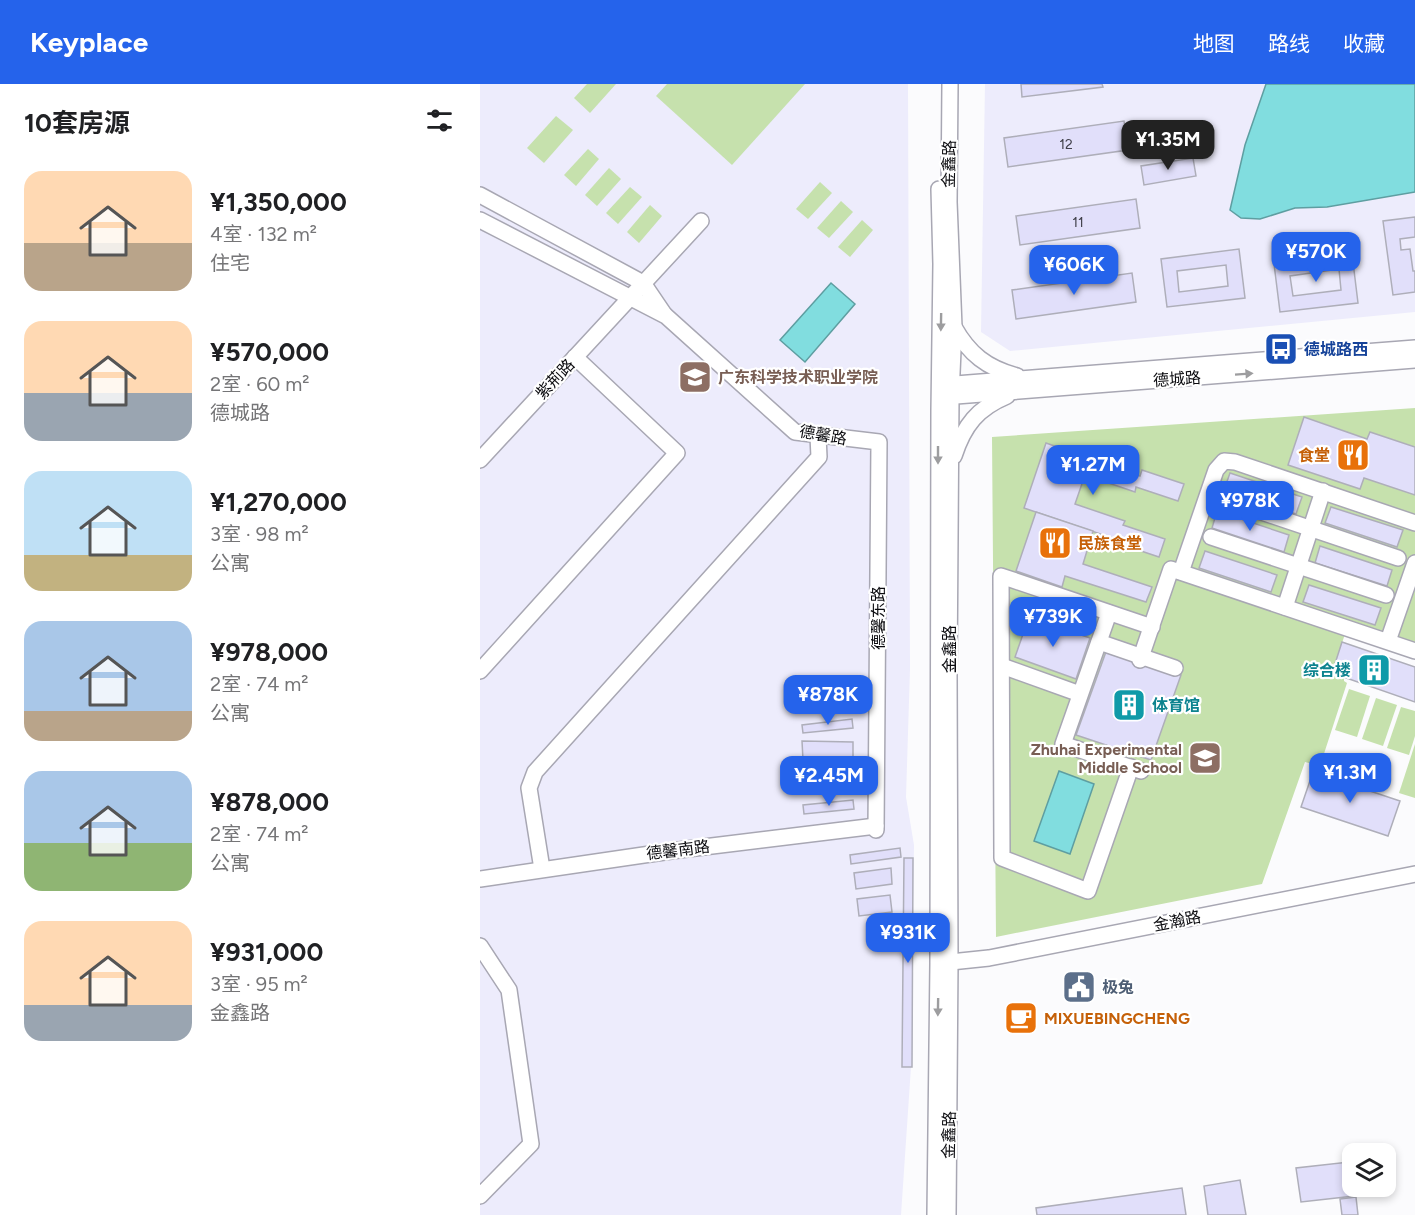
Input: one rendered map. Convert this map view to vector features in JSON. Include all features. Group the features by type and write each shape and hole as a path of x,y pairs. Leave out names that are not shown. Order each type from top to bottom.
{"street":[{"name":"金鑫路","path":"934,1215 944,962 951,466 939,213 941,84"},
{"name":"金鑫路","path":"948,1215 944,962 946,391 954,327 949,202 950,84"},
{"name":"德馨路","path":"480,195 643,283 666,316 795,432 879,442"},
{"name":"德馨路","path":"480,220 666,316"},
{"name":"紫荊路","path":"480,460 701,221"},
{"path":"954,327 960,338 979,360 992,369 1029,379"},
{"name":"德城路","path":"946,391 1029,379 1415,348"},
{"path":"480,671 677,453 575,357"},
{"name":"德城路","path":"946,391 1018,391 1415,360"},
{"path":"951,466 959,440 972,418 994,401 1018,391"},
{"path":"542,869 529,788 535,772 819,457 818,436"},
{"name":"德馨东路","path":"876,828 879,442"},
{"path":"1181,572 1215,470 1224,461 1235,462 1415,523"},
{"path":"1285,607 1323,491"},
{"path":"1223,499 1398,558"},
{"path":"1210,537 1386,595"},
{"path":"1388,641 1415,563"},
{"path":"1141,658 1171,569 1415,651"},
{"path":"1109,613 1063,744 1136,769 1088,891 1002,858 1001,576 1152,627"},
{"path":"1099,642 1175,668"},
{"path":"1002,666 1080,694"},
{"name":"德馨南路","path":"480,879 671,851 876,828"},
{"name":"金瀚路","path":"944,962 989,958 1415,874"},
{"path":"480,946 509,990 531,1144 480,1196"}],"shaded area":[{"name":"广东科学技术职业学院","path":"480,84 908,84 910,669 906,797 914,845 911,1067 901,1215 480,1215"},
{"path":"985,84 1415,84 1415,312 1010,351 981,332"}],"green space":[{"path":"587,84 616,84 590,113 574,98"},
{"path":"667,84 805,84 732,165 656,96"},
{"path":"556,116 573,130 544,163 527,148"},
{"path":"588,149 599,159 576,186 564,175"},
{"path":"609,168 621,179 597,206 585,195"},
{"path":"820,182 832,193 808,219 796,209"},
{"path":"630,187 642,197 618,224 606,213"},
{"path":"841,201 853,212 829,238 817,228"},
{"path":"650,205 662,216 639,243 627,232"},
{"path":"862,220 873,230 850,257 838,247"},
{"name":"Zhuhai Experimental Middle School","path":"1415,408 1415,447 1370,432 1367,439 1305,417 1289,463 1359,489 1364,478 1415,495 1415,651 1347,628 1332,673 1344,677 1347,683 1320,766 1305,762 1262,884 996,937 992,437"},
{"path":"1349,689 1370,696 1357,737 1335,730"},
{"path":"1376,698 1397,705 1383,746 1362,739"},
{"path":"1401,707 1415,711 1415,736 1409,755 1387,748"},
{"path":"1415,744 1415,798 1399,793"}],"water":[{"path":"1266,84 1415,84 1415,192 1327,207 1295,208 1260,219 1241,218 1230,210 1245,145"},
{"path":"831,283 855,304 805,362 780,340"},
{"path":"1059,771 1094,784 1070,854 1034,841"}],"building":[{"path":"1021,84 1102,84 1103,87 1022,97"},
{"path":"1124,121 1128,150 1008,167 1004,138"},
{"path":"1193,158 1196,176 1144,185 1141,166"},
{"path":"1136,199 1140,228 1020,245 1016,216"},
{"path":"1415,217 1415,237 1400,239 1401,250 1410,249 1413,271 1415,271 1415,292 1393,295 1383,221"},
{"path":"1239,249 1245,298 1167,307 1161,259","holes":["1226,265 1228,286 1179,292 1177,271"]},
{"path":"1352,254 1358,303 1280,312 1274,264","holes":["1339,269 1341,290 1293,296 1290,276"]},
{"path":"1132,273 1136,302 1016,319 1012,290"},
{"name":"食堂","path":"1304,417 1367,439 1370,432 1415,447 1415,495 1364,478 1360,489 1288,465"},
{"path":"1046,443 1140,476 1142,470 1184,484 1178,501 1136,487 1135,492 1085,475 1075,504 1125,521 1123,525 1165,539 1159,557 1117,543 1118,540 1024,508"},
{"path":"1230,473 1302,497 1296,514 1224,490"},
{"path":"1331,507 1403,530 1397,547 1325,523"},
{"path":"1217,511 1289,535 1284,552 1212,528"},
{"path":"1036,512 1093,531 1083,564 1152,587 1146,602 1065,576 1062,587 1016,571"},
{"path":"1320,546 1392,570 1387,586 1315,563"},
{"path":"1205,551 1277,575 1271,592 1199,568"},
{"path":"1309,585 1381,608 1375,625 1303,602"},
{"path":"1029,617 1090,638 1076,679 1015,657"},
{"name":"综合楼","path":"1342,642 1415,667 1415,702 1332,673"},
{"name":"体育馆","path":"1107,649 1181,675 1151,760 1076,735"},
{"path":"852,719 853,728 803,733 802,725"},
{"path":"802,741 853,742 853,760 803,760"},
{"path":"1313,772 1400,801 1388,836 1301,807"},
{"path":"803,773 853,773 853,792 803,792"},
{"path":"853,800 854,809 804,814 803,805"},
{"path":"900,848 901,857 851,864 850,855"},
{"path":"904,858 913,858 912,1067 902,1067"},
{"path":"891,868 892,884 856,889 854,873"},
{"path":"890,895 892,912 859,916 857,899"},
{"path":"1342,1163 1342,1197 1345,1197 1301,1202 1296,1168"},
{"path":"1240,1180 1246,1215 1208,1215 1204,1186"},
{"path":"1182,1188 1186,1215 1037,1215 1036,1208"},
{"path":"1356,1197 1358,1215 1342,1215 1340,1199"}],"place":[{"name":"德城路西","path":"1281,349"},
{"name":"广东科学技术职业学院","path":"695,377"},
{"name":"食堂","path":"1353,455"},
{"name":"民族食堂","path":"1055,543"},
{"name":"综合楼","path":"1374,670"},
{"name":"体育馆","path":"1129,705"},
{"name":"Zhuhai Experimental Middle School","path":"1205,758"},
{"name":"极兔","path":"1079,987"},
{"name":"MIXUEBINGCHENG","path":"1021,1018"}]}
